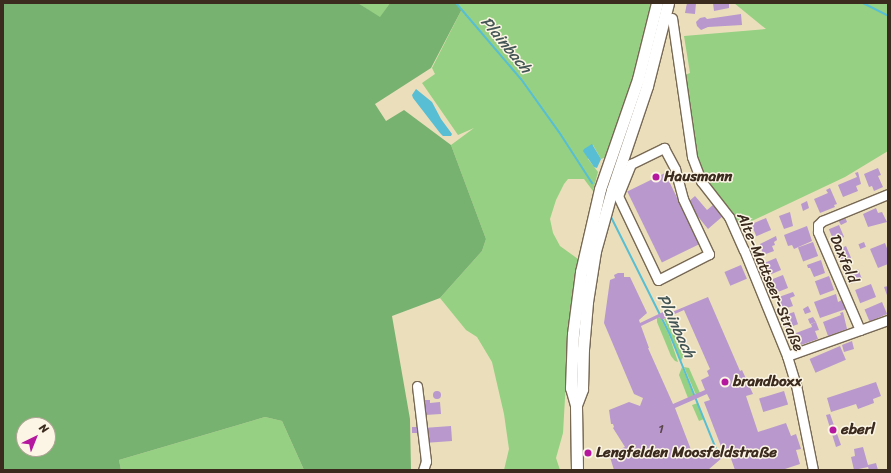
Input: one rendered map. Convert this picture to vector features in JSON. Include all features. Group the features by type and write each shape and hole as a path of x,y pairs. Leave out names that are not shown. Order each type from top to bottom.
{"main road":[{"path":"578,470 576,405 571,388 573,334 577,298 586,245 600,189 638,79 657,3"},
{"path":"576,405 582,389 583,350 587,302 595,251 612,190 647,86 668,3"}],"street":[{"name":"Alte-Mattseer-Straße","path":"672,18 692,156 697,172 706,189 729,217 787,356 796,385 813,470"},
{"path":"664,148 675,170 683,199 709,254 658,280 618,196 632,164 664,148"},
{"name":"Daxfeld","path":"860,330 818,232 818,225 822,220 888,194"},
{"path":"787,356 888,320"},
{"path":"416,386 426,461 423,470"}],"green space":[{"path":"3,3 358,3 380,17 390,3 455,3 462,9 431,68 375,104 386,121 404,110 451,145 486,239 482,251 440,298 392,316 410,419 411,470 304,470 282,421 265,417 119,460 121,470 3,470"},
{"path":"358,3 390,3 380,18"},
{"path":"456,3 652,3 629,91 607,157 601,159 593,145 588,159 598,172 593,191 584,179 568,179 556,200 550,219 553,233 560,246 578,259 567,363 563,433 556,458 560,470 504,470 509,449 504,414 492,362 477,337 466,330 440,298 482,251 486,239 451,145 474,128 458,135 422,83 435,74 432,68 462,9"},
{"path":"734,3 888,3 888,151 845,177 739,227 725,204 704,176 698,162 685,75 690,73 684,36 766,29"},
{"path":"660,317 669,335 678,362 671,356 657,322 657,318"},
{"path":"667,317 684,355 681,361 664,319"},
{"path":"682,367 694,396 688,398 679,375"},
{"path":"684,367 689,368 700,393 696,395"},
{"path":"698,403 704,419 699,421 692,405"},
{"path":"265,417 282,421 304,470 121,470 119,460"}],"water":[{"path":"416,89 432,102 441,119 452,134 451,136 443,136 440,133 413,98 412,95"},
{"path":"592,144 601,159 597,168 594,167 583,151"}],"building":[{"path":"687,3 696,3 695,14 685,13"},
{"path":"713,3 729,3 729,8 714,11"},
{"path":"741,14 742,25 708,27 701,30 697,26 696,22 700,18 705,17 707,19"},
{"path":"878,168 881,175 878,176 883,187 874,191 872,186 869,187 864,174"},
{"path":"858,172 861,184 856,186 858,191 843,197 838,185 857,177 855,173"},
{"path":"665,173 700,244 662,262 627,191"},
{"path":"830,188 837,204 834,205 835,207 820,213 814,199 828,193 826,190"},
{"path":"695,196 707,210 713,205 723,216 708,229 687,203"},
{"path":"807,201 809,208 803,211 801,204"},
{"path":"876,208 878,213 882,212 887,222 868,227 863,214"},
{"path":"790,212 793,226 784,229 779,216"},
{"path":"845,217 847,222 841,225 838,220"},
{"path":"766,218 771,230 756,236 751,224"},
{"path":"839,225 844,237 834,241 829,229"},
{"path":"807,226 812,241 794,249 792,245 788,246 784,235"},
{"path":"776,236 777,240 774,242 775,245 772,246 774,251 763,255 760,244"},
{"path":"813,242 818,256 803,262 798,247"},
{"path":"864,242 866,247 860,249 858,244"},
{"path":"885,243 888,251 888,264 878,268 870,249"},
{"path":"846,246 851,258 840,263 835,251"},
{"path":"776,258 781,270 766,276 761,264"},
{"path":"821,260 825,273 814,277 807,265"},
{"path":"741,265 747,279 730,286 724,272"},
{"path":"858,269 862,279 851,284 847,273"},
{"path":"624,273 624,277 630,277 647,313 639,320 640,323 663,312 665,315 708,297 740,371 742,370 753,394 746,396 758,432 786,423 791,436 796,434 801,449 796,450 800,464 782,470 735,470 730,456 727,458 723,457 708,470 614,470 609,454 625,447 613,428 613,424 611,424 609,410 629,402 640,406 643,398 634,394 604,323 610,280 615,278 614,275","holes":["684,310 710,369 707,371 709,376 701,380 705,390 673,404 648,348 641,326 660,317 661,320","707,394 710,400 704,402 722,449 693,455 675,408"]},
{"path":"783,275 788,288 774,293 769,280"},
{"path":"829,276 834,290 820,295 815,281"},
{"path":"871,284 876,297 860,303 855,290"},
{"path":"888,286 888,298 884,287"},
{"path":"793,292 795,296 790,298 793,306 781,310 776,298"},
{"path":"836,294 838,302 842,300 846,309 820,318 814,302"},
{"path":"882,302 887,314 870,321 865,309"},
{"path":"808,306 811,312 805,314 803,309"},
{"path":"794,312 798,324 786,328 782,316"},
{"path":"843,312 847,329 828,336 823,322 841,315 840,313"},
{"path":"813,317 816,322 810,324 808,319"},
{"path":"816,322 819,330 815,331 818,339 801,345 796,333 812,327 811,324"},
{"path":"852,341 854,349 844,352 842,345"},
{"path":"840,346 846,360 815,373 810,359"},
{"path":"876,382 881,396 873,399 874,403 858,409 856,404 831,412 827,398"},
{"path":"437,391 440,392 440,398 437,399 434,398 433,395 434,392"},
{"path":"784,391 788,404 763,412 759,399"},
{"path":"424,400 430,400 430,403 440,402 441,414 425,415"},
{"name":"eberl","path":"830,414 841,445 836,447 826,415"},
{"path":"451,426 452,441 424,443 423,428"},
{"path":"412,427 417,427 418,433 412,433"},
{"path":"863,447 868,465 876,463 878,470 869,470 868,467 854,470 851,457 855,456 854,449"}],"waterway":[{"name":"Plainbach","path":"456,3 521,79 559,132 592,183"},
{"path":"863,3 888,16"},
{"name":"Plainbach","path":"610,215 670,335 716,449"}],"place":[{"name":"Hausmann","path":"656,177"},
{"name":"brandboxx","path":"725,382"},
{"name":"eberl","path":"833,430"},
{"name":"Lengfelden Moosfeldstraße","path":"588,453"}]}
